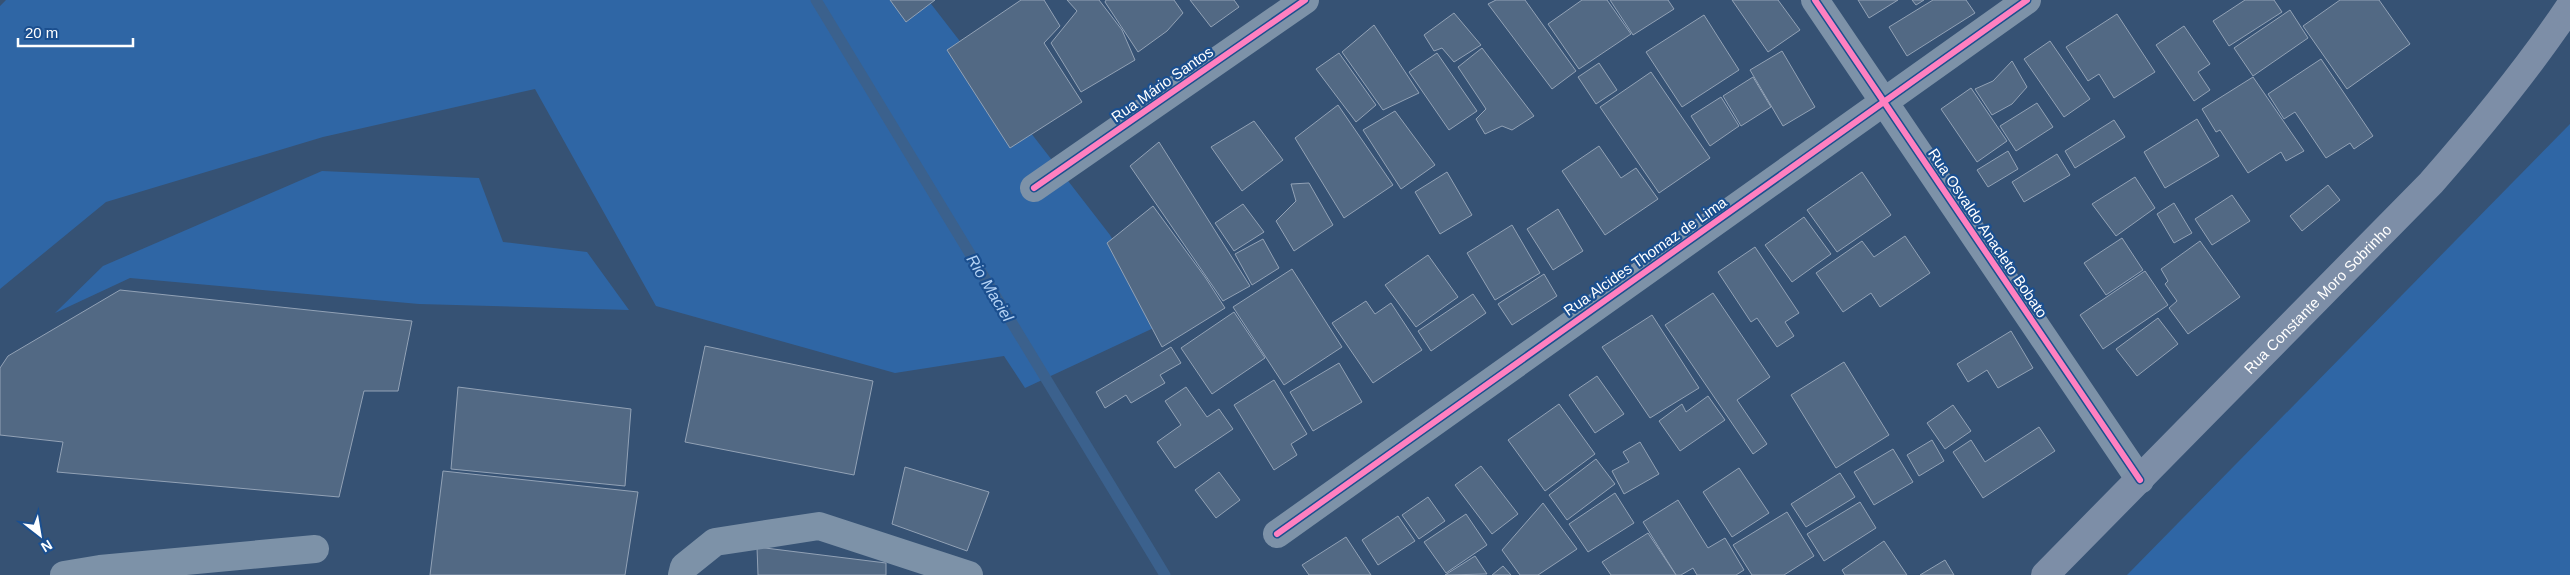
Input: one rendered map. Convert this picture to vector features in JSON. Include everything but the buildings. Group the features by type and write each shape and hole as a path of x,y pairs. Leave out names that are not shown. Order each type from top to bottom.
{"main road":[{"name":"Rua Constante Moro Sobrinho","path":"2045,575 2431,183 2485,123 2536,57 2570,6"}],"street":[{"name":"Rua Mário Santos","path":"1034,188 1305,0"},
{"name":"Rua Osvaldo Anacleto Bobato","path":"1815,0 2140,480"},
{"name":"Rua Alcides Thomaz de Lima","path":"1277,534 2027,0"},
{"path":"682,575 684,567 715,542 820,526 969,575"},
{"path":"64,575 100,569 315,549"}],"shaded area":[{"path":"6,0 928,0 1110,235 1160,325 1025,388 1004,356 895,373 656,306 535,89 323,137 106,202 0,289 0,6"},
{"path":"2570,124 2570,575 2127,575"},
{"path":"322,171 479,178 503,242 587,252 629,310 419,304 130,278 55,313 103,266"}],"waterway":[{"name":"Rio Maciel","path":"816,0 1165,575"}],"cycle path":[{"path":"1034,188 1305,0"},
{"path":"1815,0 2140,480"},
{"path":"1277,534 2027,0"}]}
